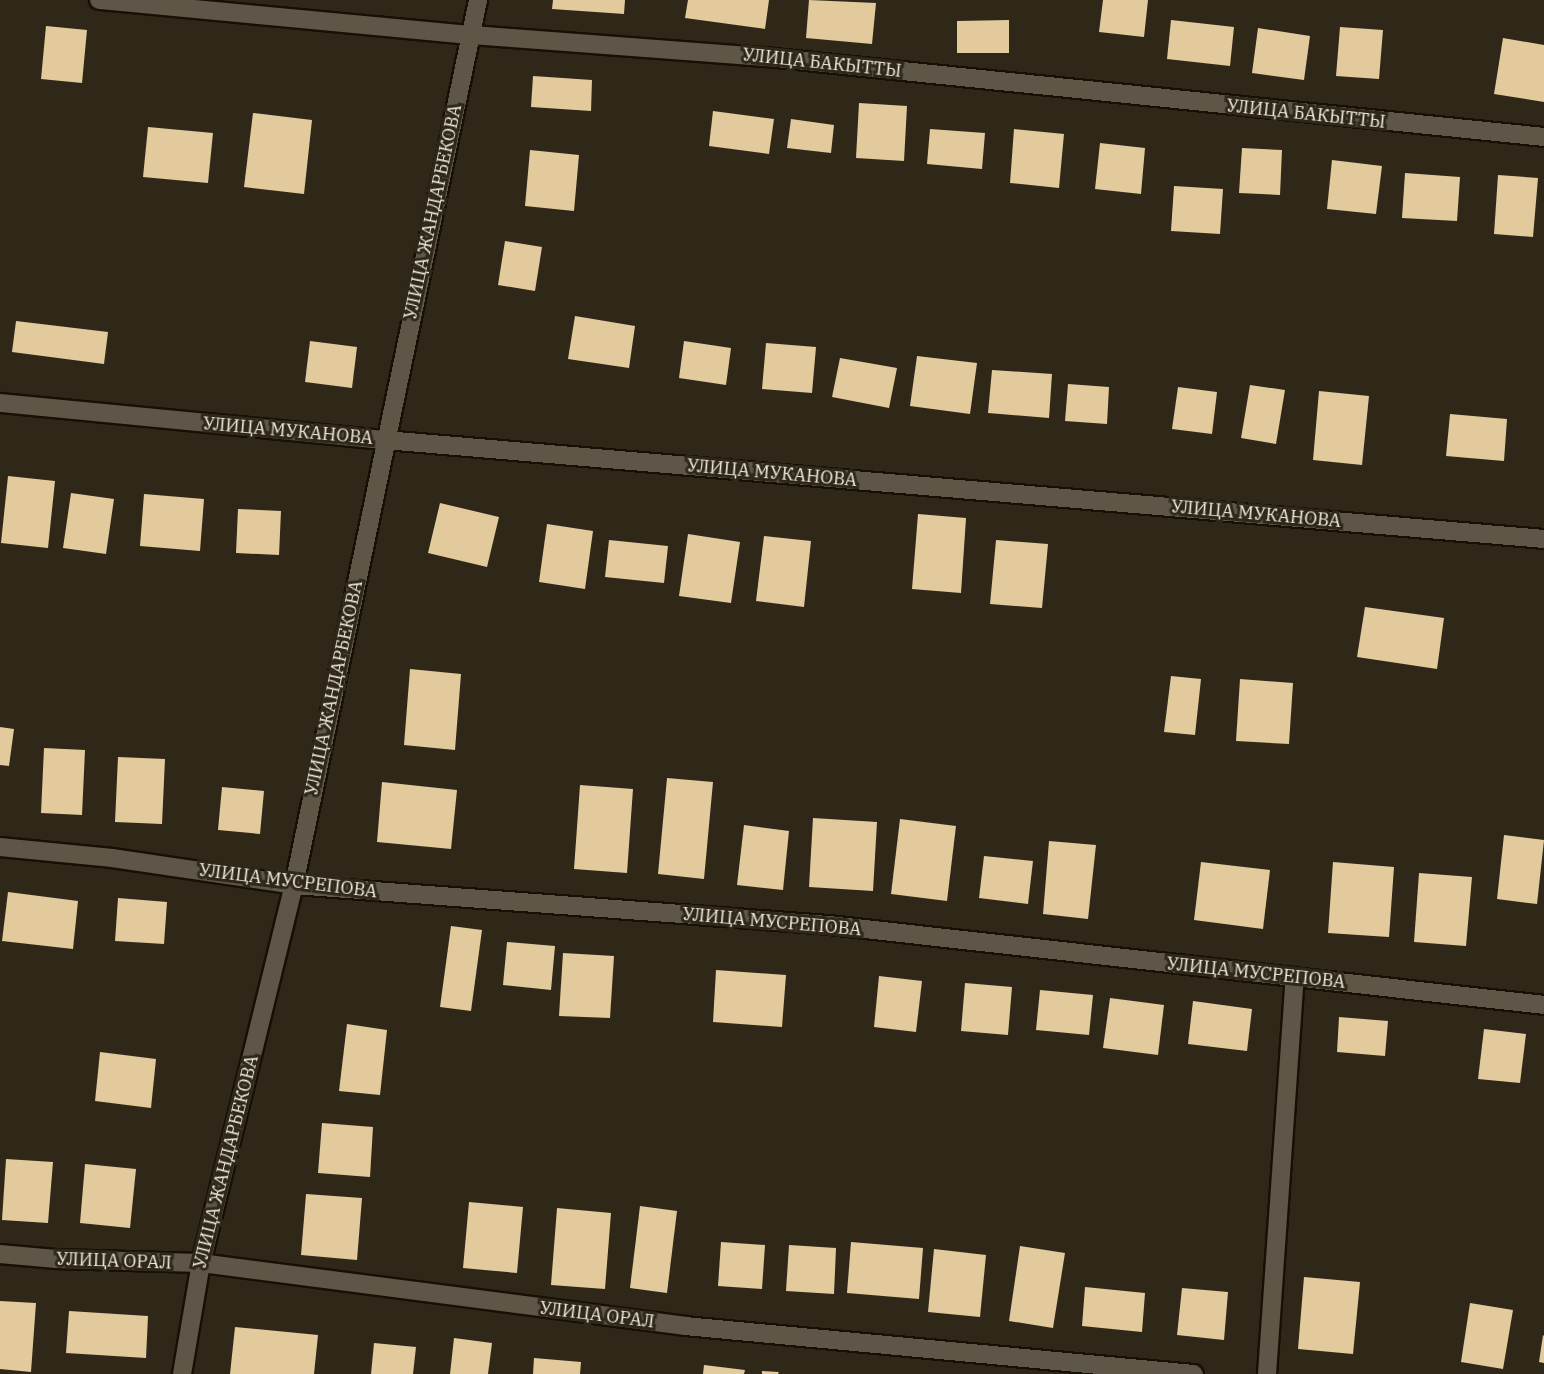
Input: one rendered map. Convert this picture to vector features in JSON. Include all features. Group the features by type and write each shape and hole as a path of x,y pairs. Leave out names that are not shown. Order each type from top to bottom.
{"street":[{"name":"УЛИЦА БАКЫТТЫ","path":"99,0 471,35 776,58 1544,137"},
{"name":"УЛИЦА ЖАНДАРБЕКОВА","path":"182,1374 201,1263 294,885 478,0"},
{"name":"УЛИЦА МУКАНОВА","path":"0,403 385,440 1544,539"},
{"name":"УЛИЦА МУСРЕПОВА","path":"0,847 112,858 294,885 829,925 1544,1005"},
{"path":"1267,1374 1295,977"},
{"name":"УЛИЦА ОРАЛ","path":"0,1254 56,1259 201,1263 685,1326 1194,1374"}],"building":[{"path":"553,0 625,0 624,14 552,9"},
{"path":"688,0 769,0 765,29 685,18"},
{"path":"809,0 876,3 872,44 806,38"},
{"path":"1103,0 1148,0 1144,37 1099,32"},
{"path":"1009,20 1009,53 957,53 957,21"},
{"path":"1171,20 1234,27 1230,66 1167,59"},
{"path":"46,26 87,30 82,83 41,79"},
{"path":"1340,27 1383,30 1379,79 1336,76"},
{"path":"1258,28 1310,36 1304,80 1252,73"},
{"path":"1503,38 1544,45 1544,102 1494,94"},
{"path":"533,76 592,80 591,111 531,107"},
{"path":"859,103 907,106 904,161 856,158"},
{"path":"713,111 774,119 769,154 709,146"},
{"path":"253,113 312,120 304,194 244,187"},
{"path":"791,119 834,125 831,153 787,148"},
{"path":"148,127 213,133 208,183 143,177"},
{"path":"930,129 985,133 982,169 927,164"},
{"path":"1014,129 1064,134 1059,188 1010,183"},
{"path":"1100,143 1145,148 1141,194 1095,189"},
{"path":"1242,148 1282,150 1280,195 1239,193"},
{"path":"530,150 579,155 574,211 525,206"},
{"path":"1332,160 1382,166 1376,214 1327,209"},
{"path":"1405,173 1460,177 1457,221 1402,218"},
{"path":"1498,175 1538,178 1533,237 1494,234"},
{"path":"1174,186 1223,189 1220,234 1171,231"},
{"path":"505,241 542,247 535,291 498,285"},
{"path":"575,316 635,326 629,368 568,359"},
{"path":"16,321 108,332 104,364 12,352"},
{"path":"310,341 357,347 352,388 305,382"},
{"path":"684,341 731,348 726,385 679,378"},
{"path":"766,343 816,347 812,393 762,389"},
{"path":"917,356 977,363 970,414 910,406"},
{"path":"840,358 897,368 889,408 832,397"},
{"path":"992,370 1052,374 1049,418 988,413"},
{"path":"1068,384 1109,387 1107,424 1065,421"},
{"path":"1250,385 1285,390 1276,444 1241,438"},
{"path":"1178,387 1217,392 1212,434 1172,429"},
{"path":"1319,391 1369,396 1362,465 1313,460"},
{"path":"1450,414 1507,419 1504,461 1446,456"},
{"path":"8,476 55,481 48,548 1,543"},
{"path":"71,493 114,499 106,554 63,548"},
{"path":"144,494 204,499 200,551 140,546"},
{"path":"440,503 499,517 487,567 428,553"},
{"path":"238,509 281,511 279,555 236,553"},
{"path":"918,514 966,518 961,593 912,589"},
{"path":"547,524 593,531 585,589 539,582"},
{"path":"688,534 740,542 731,603 679,596"},
{"path":"764,536 811,541 804,607 756,601"},
{"path":"609,540 668,546 664,583 605,577"},
{"path":"996,540 1048,544 1042,608 990,604"},
{"path":"1365,607 1444,618 1437,669 1357,657"},
{"path":"410,669 461,674 455,750 404,745"},
{"path":"1171,676 1201,679 1195,735 1164,732"},
{"path":"1240,679 1293,683 1289,744 1236,741"},
{"path":"0,727 14,729 9,766 0,765"},
{"path":"44,748 85,750 82,815 41,813"},
{"path":"118,757 165,759 162,824 115,822"},
{"path":"667,778 713,782 704,879 658,874"},
{"path":"382,782 457,790 451,849 377,842"},
{"path":"580,785 633,789 627,873 574,869"},
{"path":"222,787 264,791 260,834 218,830"},
{"path":"813,818 877,822 873,891 809,887"},
{"path":"900,819 956,826 947,901 891,894"},
{"path":"744,825 789,831 783,890 737,885"},
{"path":"1504,835 1544,840 1537,904 1497,899"},
{"path":"1049,841 1096,845 1088,919 1043,914"},
{"path":"984,856 1033,861 1028,904 979,898"},
{"path":"1201,862 1270,870 1263,929 1194,920"},
{"path":"1333,862 1394,867 1389,937 1328,933"},
{"path":"1419,873 1472,877 1466,946 1414,942"},
{"path":"8,892 78,901 73,949 2,941"},
{"path":"118,898 167,902 164,944 115,941"},
{"path":"451,926 482,930 471,1011 440,1007"},
{"path":"507,942 555,946 551,990 503,985"},
{"path":"563,953 614,956 610,1018 559,1016"},
{"path":"716,970 786,975 782,1027 713,1022"},
{"path":"879,976 922,981 916,1032 874,1027"},
{"path":"965,983 1012,987 1008,1035 961,1031"},
{"path":"1040,990 1093,995 1089,1035 1036,1030"},
{"path":"1110,998 1164,1005 1158,1055 1103,1048"},
{"path":"1193,1001 1252,1009 1247,1051 1188,1044"},
{"path":"1339,1017 1388,1021 1385,1056 1337,1052"},
{"path":"347,1024 387,1030 380,1095 339,1091"},
{"path":"1484,1029 1526,1034 1520,1083 1478,1079"},
{"path":"100,1052 156,1059 151,1108 95,1101"},
{"path":"322,1123 373,1127 370,1177 318,1173"},
{"path":"6,1159 53,1162 48,1223 2,1220"},
{"path":"85,1164 136,1169 130,1228 80,1223"},
{"path":"306,1194 362,1198 357,1260 301,1255"},
{"path":"469,1202 523,1207 517,1273 463,1268"},
{"path":"640,1206 677,1211 667,1293 630,1288"},
{"path":"557,1208 611,1213 605,1289 551,1285"},
{"path":"721,1242 765,1245 762,1289 718,1286"},
{"path":"851,1242 923,1248 919,1299 847,1293"},
{"path":"789,1245 836,1248 834,1294 786,1291"},
{"path":"1020,1246 1065,1253 1053,1328 1009,1321"},
{"path":"934,1249 986,1255 980,1317 928,1312"},
{"path":"1304,1277 1360,1282 1353,1354 1298,1349"},
{"path":"1085,1287 1145,1293 1142,1332 1082,1326"},
{"path":"1182,1288 1228,1292 1224,1340 1177,1335"},
{"path":"0,1301 36,1303 31,1372 0,1369"},
{"path":"1470,1303 1513,1310 1503,1369 1461,1362"},
{"path":"69,1311 148,1316 146,1358 66,1353"},
{"path":"235,1327 318,1335 314,1374 230,1374"},
{"path":"1544,1336 1544,1363 1539,1362"},
{"path":"454,1338 492,1343 488,1374 450,1374"},
{"path":"374,1343 416,1347 413,1374 371,1374"},
{"path":"534,1358 581,1362 580,1374 533,1374"},
{"path":"704,1365 745,1370 744,1374 703,1374"},
{"path":"762,1371 779,1372 778,1374 762,1374"}]}
